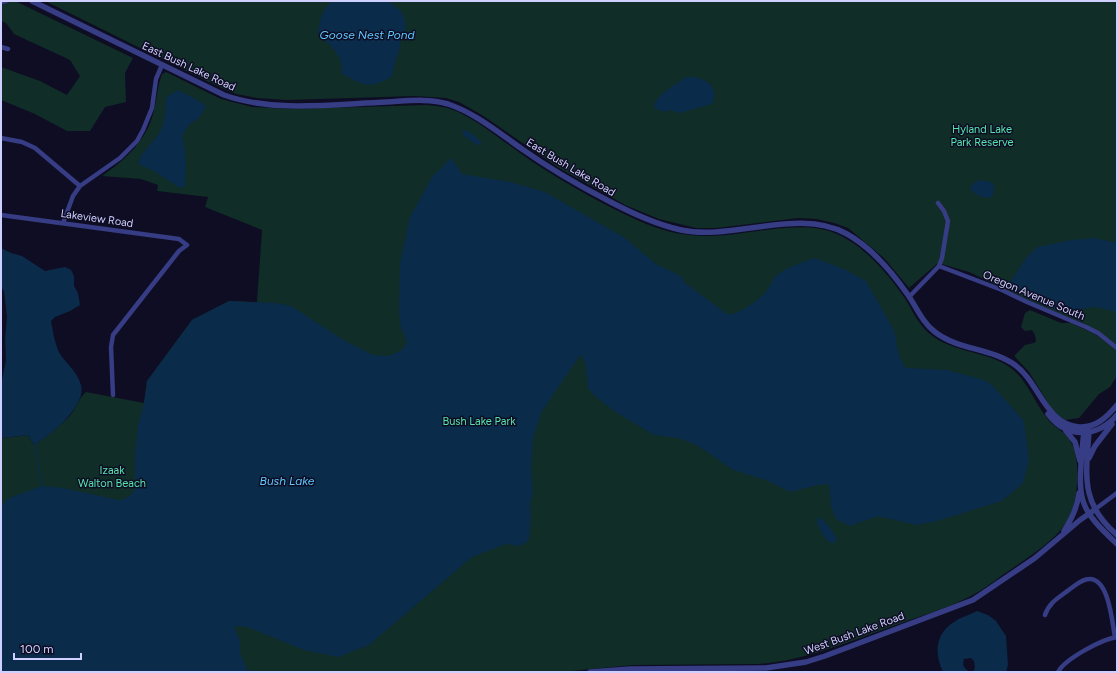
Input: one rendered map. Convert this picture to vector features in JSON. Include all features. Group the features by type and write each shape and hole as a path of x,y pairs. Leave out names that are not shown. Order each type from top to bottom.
{"street":[{"path":"1,2 6,1"},
{"name":"East Bush Lake Road","path":"32,1 224,95 255,104 305,105 422,101 446,104 462,110 476,118 553,170 619,207 656,223 684,231 701,232 809,223 833,228 855,239 872,253 895,278 926,323 937,334 956,343 998,356 1011,362 1023,372 1054,416 1072,426 1086,430"},
{"path":"1,47 8,49"},
{"path":"63,223 73,196 80,186 120,158 137,141 152,108 154,86 162,65"},
{"path":"1,138 22,142 35,148 80,186"},
{"path":"909,297 939,266 942,258 948,221 938,202"},
{"name":"Lakeview Road","path":"1,215 179,239 187,245 179,251 113,335 111,347 113,395"},
{"name":"Oregon Avenue South","path":"939,266 1002,290 1026,302 1086,327 1098,333 1117,348"},
{"name":"East Bush Lake Road","path":"1037,393 1040,401 1050,416 1075,442 1081,462"},
{"path":"1086,430 1102,421 1117,405"},
{"path":"1063,428 1070,431 1101,429 1117,416"},
{"path":"1087,466 1090,454 1117,416"},
{"path":"1061,536 1074,515 1077,506 1080,487 1081,462 1086,430"},
{"path":"1086,430 1087,487 1092,512 1100,528 1117,544"},
{"path":"1080,487 1084,505 1105,522 1117,535"},
{"path":"1092,512 1117,494"},
{"name":"West Bush Lake Road","path":"590,672 621,669 655,670 766,668 799,663 825,656 973,600 1035,558 1092,512"},
{"path":"1045,615 1050,605 1080,582 1090,579 1095,580 1102,587 1107,596 1116,637 1095,645 1064,664 1058,672"}],"green space":[{"path":"1,1 15,1 133,58 125,73 126,102 105,107 90,131 67,131 35,114 1,100 1,67 40,81 67,95 80,76 70,60 14,34 6,23 1,21"},
{"name":"Hyland Lake Park Reserve","path":"45,1 1117,1 1117,345 1083,323 1038,305 969,272 938,263 909,288 884,258 848,228 834,223 817,219 798,218 716,228 696,228 659,219 625,205 559,168 482,115 459,102 446,98 415,96 287,100 257,98 236,94"},
{"name":"Bush Lake Park","path":"166,72 221,99 252,107 289,109 427,105 438,106 456,111 489,130 531,161 588,196 646,224 664,230 683,234 713,236 792,227 808,227 823,229 837,234 858,246 876,262 906,300 919,322 930,334 947,344 1003,363 1011,368 1023,381 1047,418 1069,439 1075,451 1077,461 1076,493 1068,520 1048,543 973,595 933,612 828,649 810,655 775,662 757,664 633,665 561,672 1,672 1,438 28,435 34,445 69,417 86,392 144,403 147,381 192,320 229,301 257,302 262,230 205,207 208,197 157,191 158,185 141,179 102,176 134,149 145,133 153,114 162,74"},
{"path":"1030,310 1061,323 1071,323 1095,334 1117,350 1117,376 1110,387 1099,394 1079,418 1065,420 1053,411 1029,372 1015,357 1015,355 1025,345 1036,341 1032,330 1025,331 1021,327 1025,313"}],"water":[{"name":"Goose Nest Pond","path":"331,1 388,1 401,11 405,20 406,31 401,40 391,77 377,84 371,85 355,81 342,74 342,67 336,52 318,35 319,24 322,16"},
{"path":"686,77 698,78 709,83 714,92 712,104 680,113 670,110 664,112 654,108 655,103 661,95"},
{"path":"177,90 196,99 206,106 200,117 189,125 182,136 184,142 186,173 185,186 180,188 154,171 138,164 141,156 158,135 162,127 164,122 166,98"},
{"path":"463,130 474,135 482,145 475,144 463,135"},
{"name":"Bush Lake","path":"451,158 462,174 510,182 545,192 625,238 656,264 681,276 684,282 727,314 737,312 755,301 765,293 773,279 780,273 795,265 815,258 846,270 866,281 894,330 899,355 905,368 947,370 984,380 994,387 1024,421 1029,459 1023,483 1002,501 937,521 916,525 878,516 850,526 836,519 831,506 829,484 818,485 790,492 766,480 733,470 700,447 685,440 654,435 614,411 595,396 588,388 586,365 581,354 542,411 533,437 531,469 533,493 530,503 531,520 529,538 526,543 519,546 506,544 472,557 369,645 338,657 304,650 247,627 234,626 240,641 240,653 248,672 1,672 1,506 9,498 42,486 63,488 118,500 122,500 131,495 135,488 135,454 138,426 144,403 147,381 192,320 229,301 275,303 291,306 345,341 373,355 389,356 402,350 407,342 401,328 399,312 400,264 410,217 432,177"},
{"path":"980,180 993,184 994,191 990,198 979,196 970,189 972,184"},
{"path":"1094,238 1117,243 1117,312 1095,307 1084,308 1067,314 1041,304 1007,287 1026,258 1037,247 1072,240"},
{"path":"1,248 22,256 45,271 65,267 71,270 74,276 74,286 78,293 80,305 55,317 51,321 58,350 80,381 81,393 73,411 66,420 49,435 34,445 28,435 1,438 1,385 6,360 5,339 7,317 4,291 1,287"},
{"path":"819,517 827,524 837,539 835,543 829,542 821,531 817,522"},
{"path":"977,611 988,615 996,621 1006,636 1008,665 1006,672 973,672 975,668 974,661 971,658 964,659 963,663 965,668 970,672 943,672 938,658 938,644 943,632 957,620"}],"waterway":[{"path":"35,443 42,487"}],"park label":[{"name":"Izaak Walton Beach","path":"112,476"}]}
